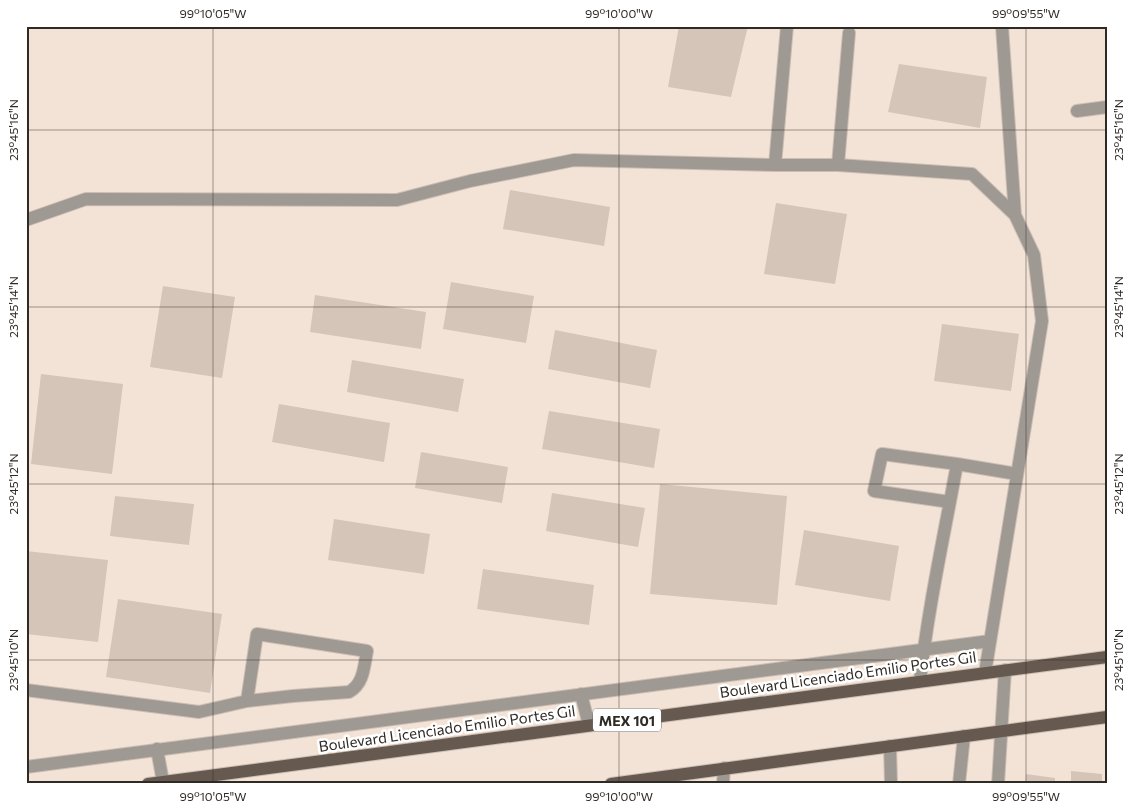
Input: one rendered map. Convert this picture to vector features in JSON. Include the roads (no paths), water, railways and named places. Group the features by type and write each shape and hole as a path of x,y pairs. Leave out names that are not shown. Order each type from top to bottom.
{"main road":[{"name":"Boulevard Licenciado Emilio Portes Gil","path":"148,784 1107,657"},
{"path":"611,784 1107,717"}],"street":[{"path":"775,165 787,26"},
{"path":"985,673 1042,321 1034,255 1016,215 1002,26"},
{"path":"838,165 849,33"},
{"path":"1077,111 1107,108"},
{"path":"26,220 86,199 397,200 470,181 574,160 838,165 972,174 1016,215"},
{"path":"950,502 874,491 882,454 1017,474"},
{"path":"920,681 957,464"},
{"path":"26,690 199,712 247,701 349,692 356,688 360,681 367,651 257,634 247,701"},
{"path":"26,767 990,641"},
{"path":"998,784 1005,670"},
{"path":"581,694 590,725"},
{"path":"959,784 964,736"},
{"path":"890,746 891,784"},
{"path":"157,749 163,783"},
{"path":"723,784 724,768"}]}
